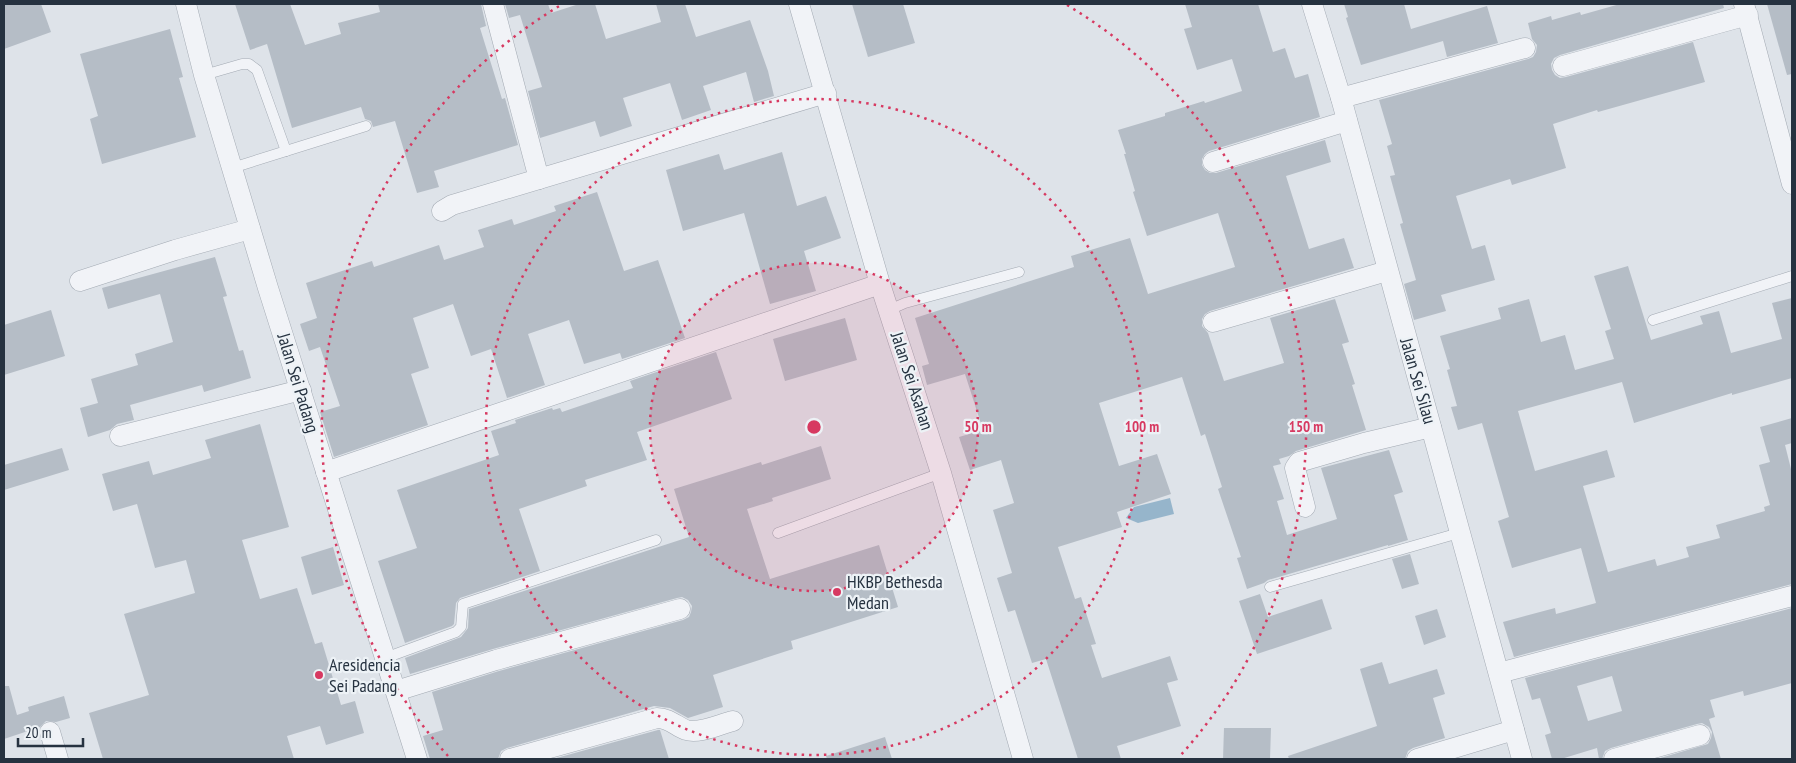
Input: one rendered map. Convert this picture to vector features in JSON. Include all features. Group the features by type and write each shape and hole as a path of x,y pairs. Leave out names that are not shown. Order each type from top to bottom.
{"street":[{"name":"Jalan Sei Padang","path":"186,4 204,75 250,229 417,759"},
{"path":"493,4 539,180"},
{"name":"Jalan Sei Asahan","path":"800,4 880,284 941,473 1023,759"},
{"name":"Jalan Sei Silau","path":"1312,4 1341,98 1522,759"},
{"path":"1563,66 1746,9 1792,184"},
{"path":"1341,98 1525,48"},
{"path":"442,212 452,205 826,93"},
{"path":"1213,162 1347,121"},
{"path":"80,281 175,250 250,229"},
{"path":"1213,322 1387,271"},
{"path":"326,472 880,284"},
{"path":"120,436 301,390"},
{"path":"1305,507 1295,468 1299,462 1431,426"},
{"path":"1499,673 1792,596"},
{"path":"396,691 513,655 680,609"},
{"path":"510,759 657,718 667,719 683,728 694,731 733,721"},
{"path":"1417,759 1514,730"},
{"path":"50,732 58,759"},
{"path":"1614,759 1700,735"}],"lane":[{"path":"204,75 242,64 249,64 257,70 286,151"},
{"path":"232,168 366,126"},
{"path":"889,310 905,303 1019,272"},
{"path":"1653,320 1792,276"},
{"path":"778,533 941,473"},
{"path":"1270,587 1459,532"},
{"path":"385,658 456,632 461,627 463,604 656,540"}],"water":[{"path":"1170,498 1174,514 1138,523 1126,518 1134,507"}],"building":[{"path":"4,4 41,4 51,32 4,49"},
{"path":"235,4 290,4 305,45 341,34 338,23 380,12 378,4 481,4 486,26 480,28 502,99 505,98 518,145 434,171 439,187 417,193 395,121 373,127 371,121 365,119 361,107 292,128 267,44 250,50"},
{"path":"505,4 548,4 551,13 579,4 595,4 606,39 661,22 656,4 685,4 696,37 750,20 768,71 774,96 754,102 746,72 703,86 711,110 682,120 670,83 623,98 632,126 600,137 595,121 540,138 528,91 542,87 520,15 509,18"},
{"path":"852,4 903,4 915,43 868,57"},
{"path":"1185,4 1258,4 1273,52 1285,48 1295,78 1308,74 1320,117 1209,151 1202,159 1202,165 1205,170 1210,173 1216,173 1325,140 1331,162 1286,176 1309,249 1344,238 1354,268 1210,311 1202,319 1202,326 1208,333 1224,381 1284,363 1270,318 1335,299 1349,342 1342,344 1355,384 1352,385 1366,430 1296,451 1289,456 1279,459 1281,464 1273,466 1284,499 1277,501 1287,535 1337,519 1321,468 1389,450 1403,492 1394,495 1408,540 1268,580 1247,589 1237,558 1241,557 1218,489 1222,487 1205,434 1201,436 1182,377 1099,403 1119,466 1157,454 1171,494 1117,512 1122,527 1058,547 1075,599 1081,597 1096,644 1091,645 1102,678 1170,656 1178,680 1167,683 1181,726 1117,746 1121,759 1078,759 1046,659 1032,663 1015,610 1008,612 997,578 1012,573 993,510 1014,503 1001,460 970,470 959,437 983,430 965,374 927,385 922,366 929,364 915,318 1074,267 1071,256 1130,238 1148,294 1235,267 1218,213 1147,236 1133,192 1135,191 1118,130 1165,116 1165,113 1242,91 1232,59 1197,70 1184,29 1192,27"},
{"path":"1344,4 1404,4 1411,29 1487,6 1498,43 1447,57 1443,41 1361,65 1346,18 1348,17"},
{"path":"1620,4 1723,4 1724,8 1560,55 1554,58 1551,64 1555,75 1560,78 1566,77 1693,42 1705,82 1598,112 1597,110 1553,124 1566,168 1512,185 1510,179 1456,196 1472,249 1485,245 1495,280 1441,295 1446,311 1414,320 1404,284 1416,280 1400,224 1403,223 1390,176 1395,175 1387,146 1392,144 1379,100 1528,59 1533,57 1537,45 1532,39 1528,23 1551,16 1552,20 1580,12 1581,15"},
{"path":"1767,4 1792,4 1792,74 1787,75"},
{"path":"170,29 183,77 179,78 196,137 102,164 90,119 98,116 80,54"},
{"path":"782,152 797,206 826,196 841,238 804,251 816,291 770,304 744,213 683,231 666,170 719,154 724,170"},
{"path":"597,192 624,271 658,260 685,338 622,359 620,353 584,364 569,320 528,334 545,385 507,398 491,349 471,356 453,304 413,318 429,368 411,374 428,425 334,457 320,412 340,406 320,347 309,351 300,324 317,318 306,283 372,261 374,267 439,245 444,260 484,247 478,230 512,219 514,225 556,211 554,206"},
{"path":"215,257 227,296 223,297 239,351 243,350 251,378 204,392 202,385 130,405 134,420 117,424 110,430 88,437 80,408 98,403 91,379 138,365 135,354 173,342 160,294 108,309 102,288"},
{"path":"1628,266 1651,340 1703,324 1700,316 1719,311 1731,353 1782,339 1772,303 1792,298 1792,378 1732,395 1732,393 1634,423 1622,382 1518,411 1535,471 1607,450 1615,477 1583,486 1608,572 1655,559 1657,566 1689,557 1686,547 1720,538 1716,525 1765,511 1764,507 1770,505 1759,465 1770,462 1760,427 1792,418 1792,443 1785,445 1792,473 1792,584 1514,657 1503,622 1555,608 1556,614 1596,603 1581,548 1512,568 1498,521 1509,517 1482,423 1458,430 1451,407 1457,406 1447,370 1450,369 1440,336 1501,319 1498,308 1529,299 1541,342 1565,335 1575,370 1614,359 1605,331 1611,329 1594,276"},
{"path":"51,310 65,356 4,375 4,325"},
{"path":"845,318 857,360 785,381 773,339"},
{"path":"716,352 732,399 637,432 647,460 585,480 587,486 519,509 540,571 460,598 456,603 454,624 452,626 405,643 378,561 417,548 397,490 499,455 491,431 516,423 515,420 552,408 553,410 560,408 562,412 633,388 630,381"},
{"path":"260,424 289,527 242,540 260,599 297,588 315,644 322,642 341,705 355,701 364,733 326,745 320,726 287,736 294,759 103,759 89,713 149,695 124,614 195,593 186,560 155,568 137,504 113,511 102,474 149,461 153,475 211,458 205,440"},
{"path":"821,446 831,479 772,498 773,501 747,509 770,579 879,545 898,607 791,641 793,649 713,675 723,707 688,718 670,708 654,706 507,748 501,751 498,759 430,759 423,736 443,730 432,692 499,671 683,620 689,617 692,606 688,600 682,597 677,598 410,674 405,658 461,637 468,628 469,609 689,537 674,489 761,462 762,465"},
{"path":"62,448 69,470 4,490 4,465"},
{"path":"333,547 344,585 312,595 301,557"},
{"path":"1410,554 1419,584 1402,589 1392,559"},
{"path":"1260,594 1268,617 1322,599 1332,629 1257,654 1239,601"},
{"path":"1792,608 1792,683 1744,696 1743,691 1710,700 1715,717 1709,719 1721,759 1657,759 1708,744 1712,732 1709,727 1702,723 1611,748 1605,751 1602,759 1599,759 1597,748 1561,759 1552,759 1545,735 1551,733 1540,698 1532,700 1525,678","holes":["1612,676 1622,711 1588,721 1577,686"]},
{"path":"1437,609 1446,637 1424,645 1415,616"},
{"path":"1382,662 1389,684 1437,669 1445,694 1433,698 1445,738 1413,748 1408,751 1405,759 1289,759 1288,756 1377,726 1360,669"},
{"path":"4,686 9,686 17,715 29,711 28,707 64,696 70,718 56,722 46,721 40,727 4,739"},
{"path":"1224,728 1271,728 1270,759 1223,759"},
{"path":"660,730 669,759 553,759"},
{"path":"885,737 892,759 827,759 826,756"}],"place":[{"name":"HKBP Bethesda Medan","path":"837,592"},
{"name":"Aresidencia Sei Padang","path":"319,675"}]}
